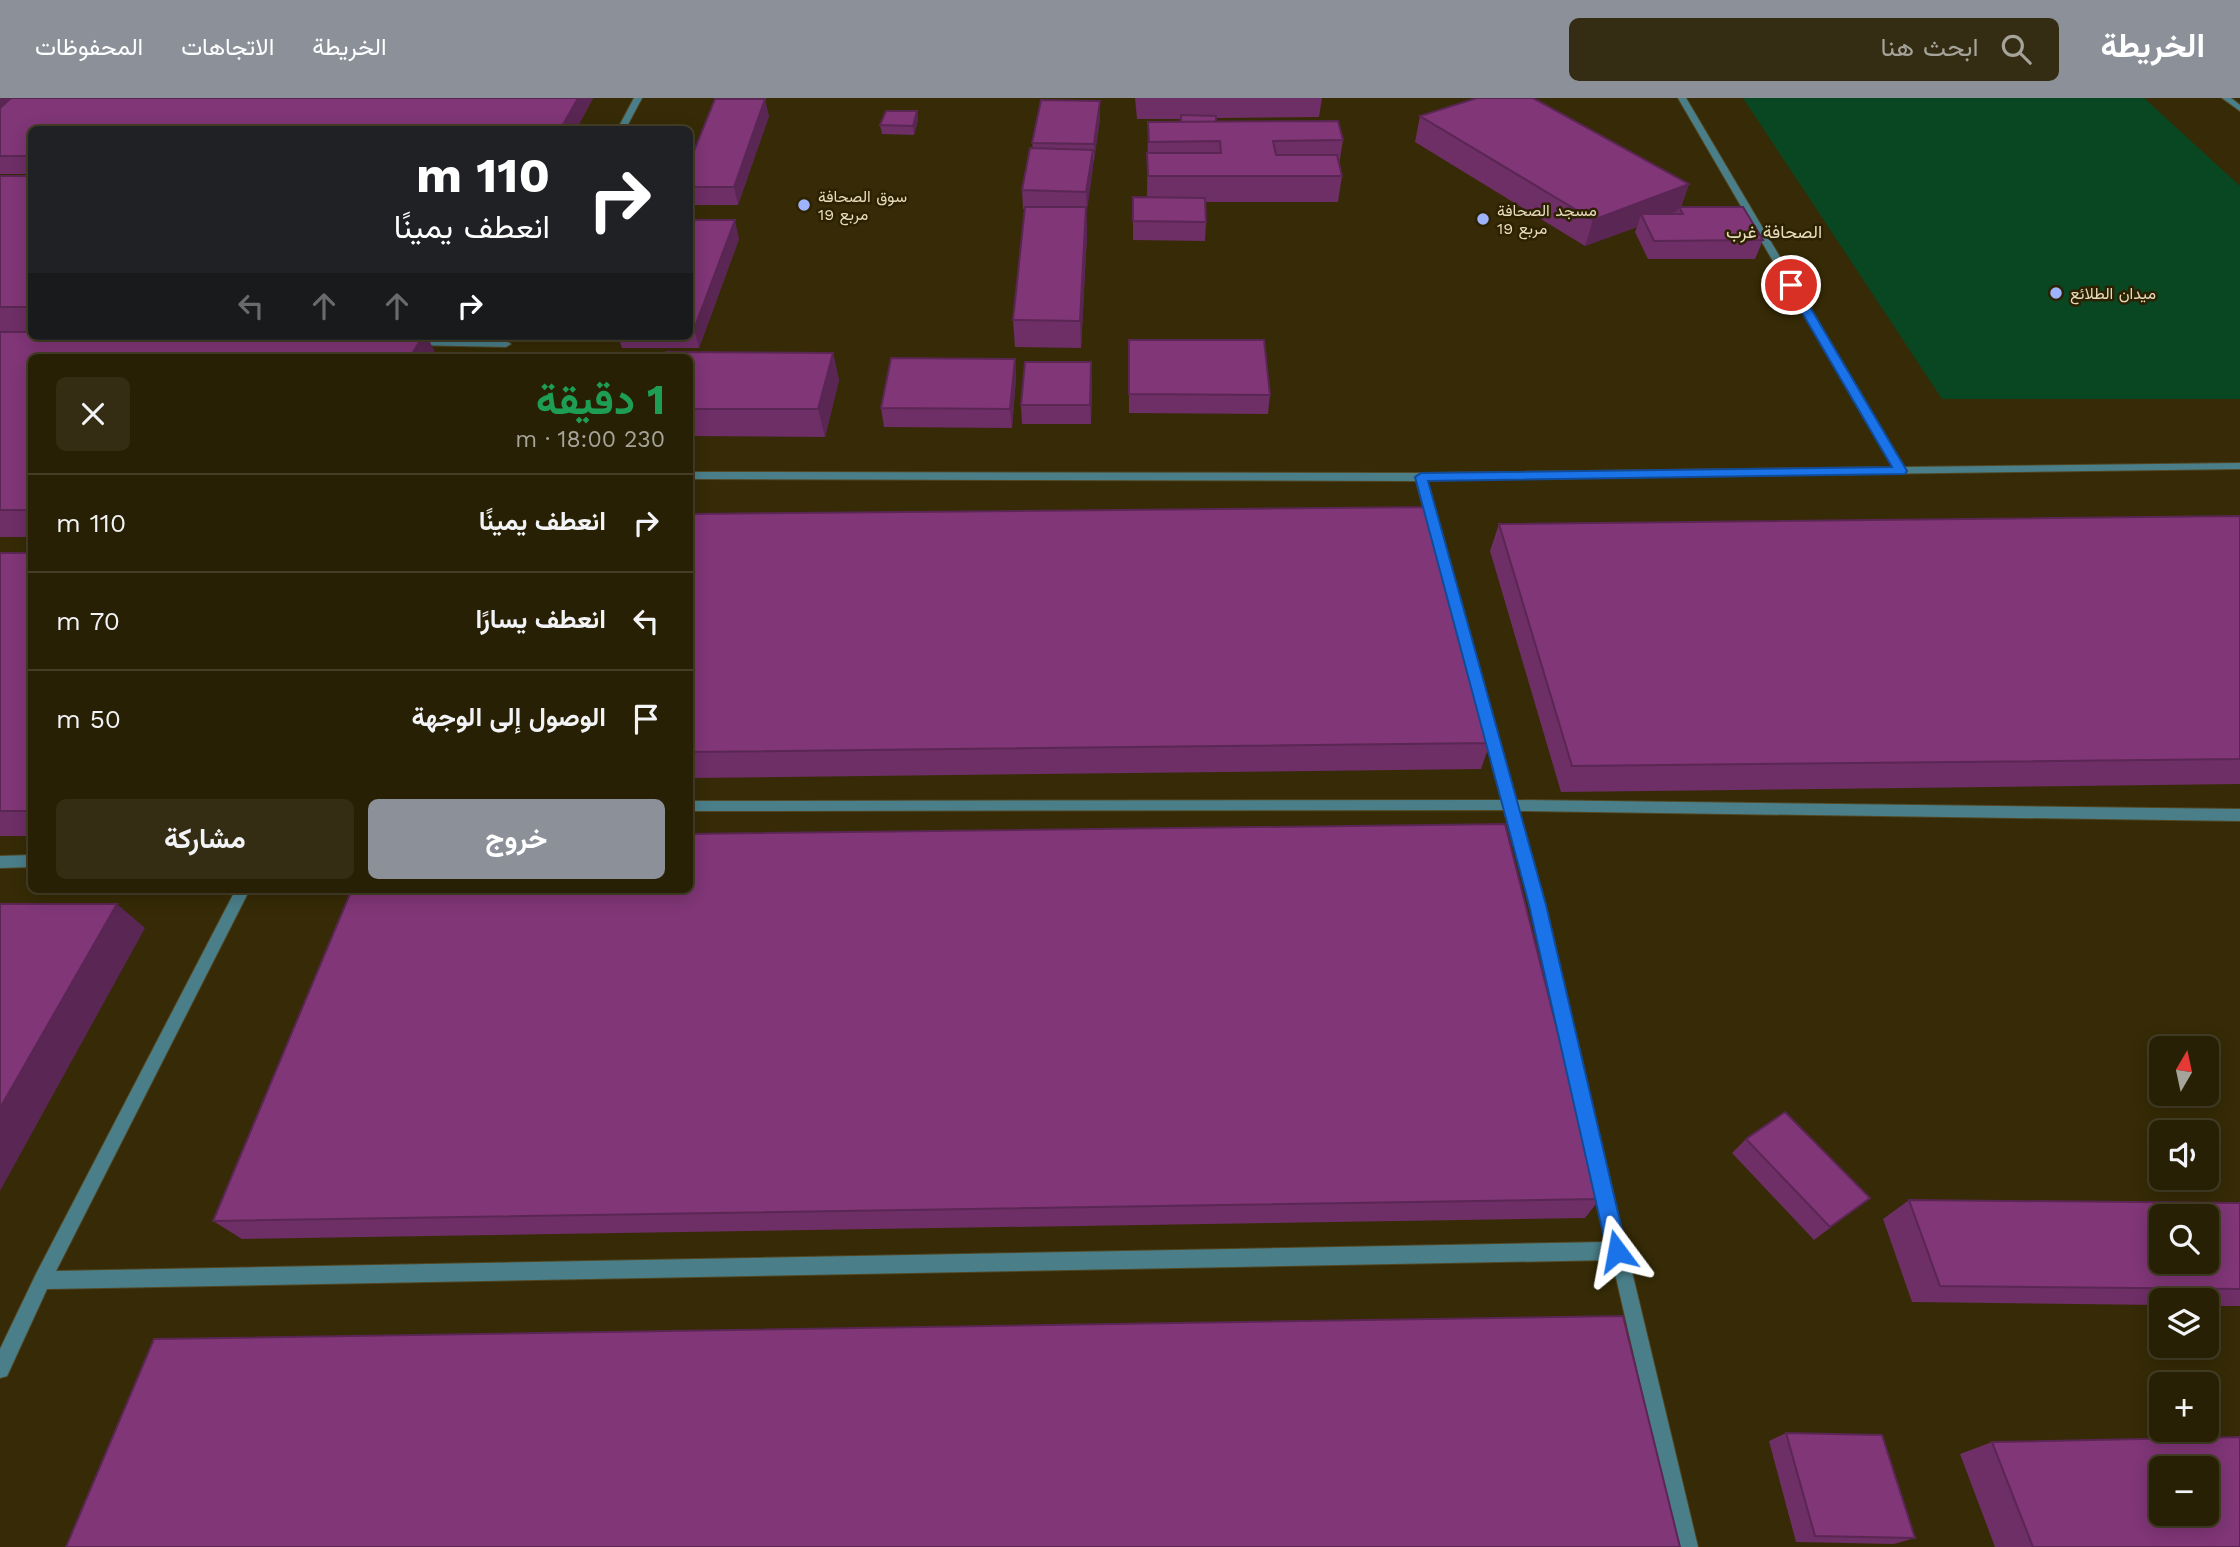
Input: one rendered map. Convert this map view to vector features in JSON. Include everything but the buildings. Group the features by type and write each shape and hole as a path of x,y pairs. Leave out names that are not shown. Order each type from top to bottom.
{"street":[{"path":"623,126 638,98"},
{"path":"1682,98 1900,471"},
{"path":"2226,98 2240,109"},
{"path":"397,343 508,340"},
{"path":"693,475 1421,477 2240,466"},
{"path":"1421,477 1537,905 1688,1547"},
{"path":"693,806 1510,805 2240,816"},
{"path":"0,862 28,861"},
{"path":"0,1369 42,1280 241,893"},
{"path":"42,1280 1617,1251"}],"green space":[{"name":"ميدان الطلائع","path":"1743,98 2144,98 2240,186 2240,399 1942,399"}],"place":[{"name":"سوق الصحافة مربع 19","path":"804,205"},
{"name":"مسجد الصحافة مربع 19","path":"1483,219"},
{"name":"ميدان الطلائع","path":"2056,293"}],"district":[{"name":"الصحافة غرب","path":"1774,232"}],"route":[{"path":"1617,1251 1537,905 1421,477 1900,471 1791,285"}]}
